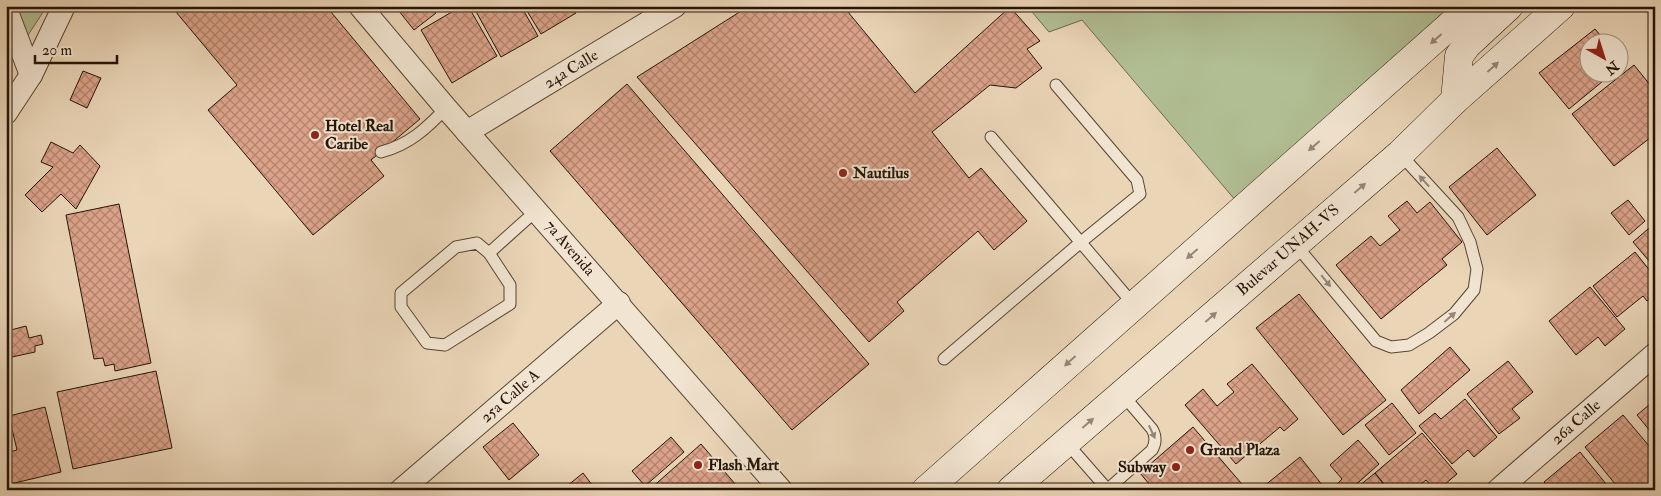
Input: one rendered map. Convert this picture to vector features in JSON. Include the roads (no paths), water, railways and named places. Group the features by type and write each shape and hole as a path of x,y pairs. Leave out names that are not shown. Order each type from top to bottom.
{"main road":[{"path":"926,490 1472,6"},
{"path":"1455,100 1459,56 1467,45 1508,6"},
{"name":"Bulevar UNAH-VS","path":"1011,490 1400,154 1455,100 1561,6"}],"street":[{"path":"6,113 31,75 64,6"},
{"name":"7a Avenida","path":"360,6 446,108 619,303 772,487"},
{"name":"24a Calle","path":"467,132 675,6"},
{"path":"6,15 9,17 31,75"},
{"name":"25a Calle A","path":"401,490 619,303"},
{"name":"26a Calle","path":"1498,490 1655,354"}],"lane":[{"path":"944,359 1140,194 1137,180 1056,85"},
{"path":"381,152 396,148 411,140 430,125 446,108"},
{"path":"991,137 1134,305"},
{"path":"1295,244 1376,342 1391,347 1408,345 1429,333 1454,314 1474,290 1477,269 1470,242 1458,217 1400,154"},
{"path":"489,254 537,210"},
{"path":"477,243 489,254 510,285 510,304 445,345 427,342 401,307 401,293 456,247 477,243"},
{"path":"1066,442 1108,489 1152,450 1155,445 1155,434 1152,428 1122,394"}],"place":[{"name":"Hotel Real Caribe","path":"315,135"},
{"name":"Nautilus","path":"843,173"},
{"name":"Grand Plaza","path":"1190,450"},
{"name":"Flash Mart","path":"698,465"},
{"name":"Subway","path":"1176,467"}]}
